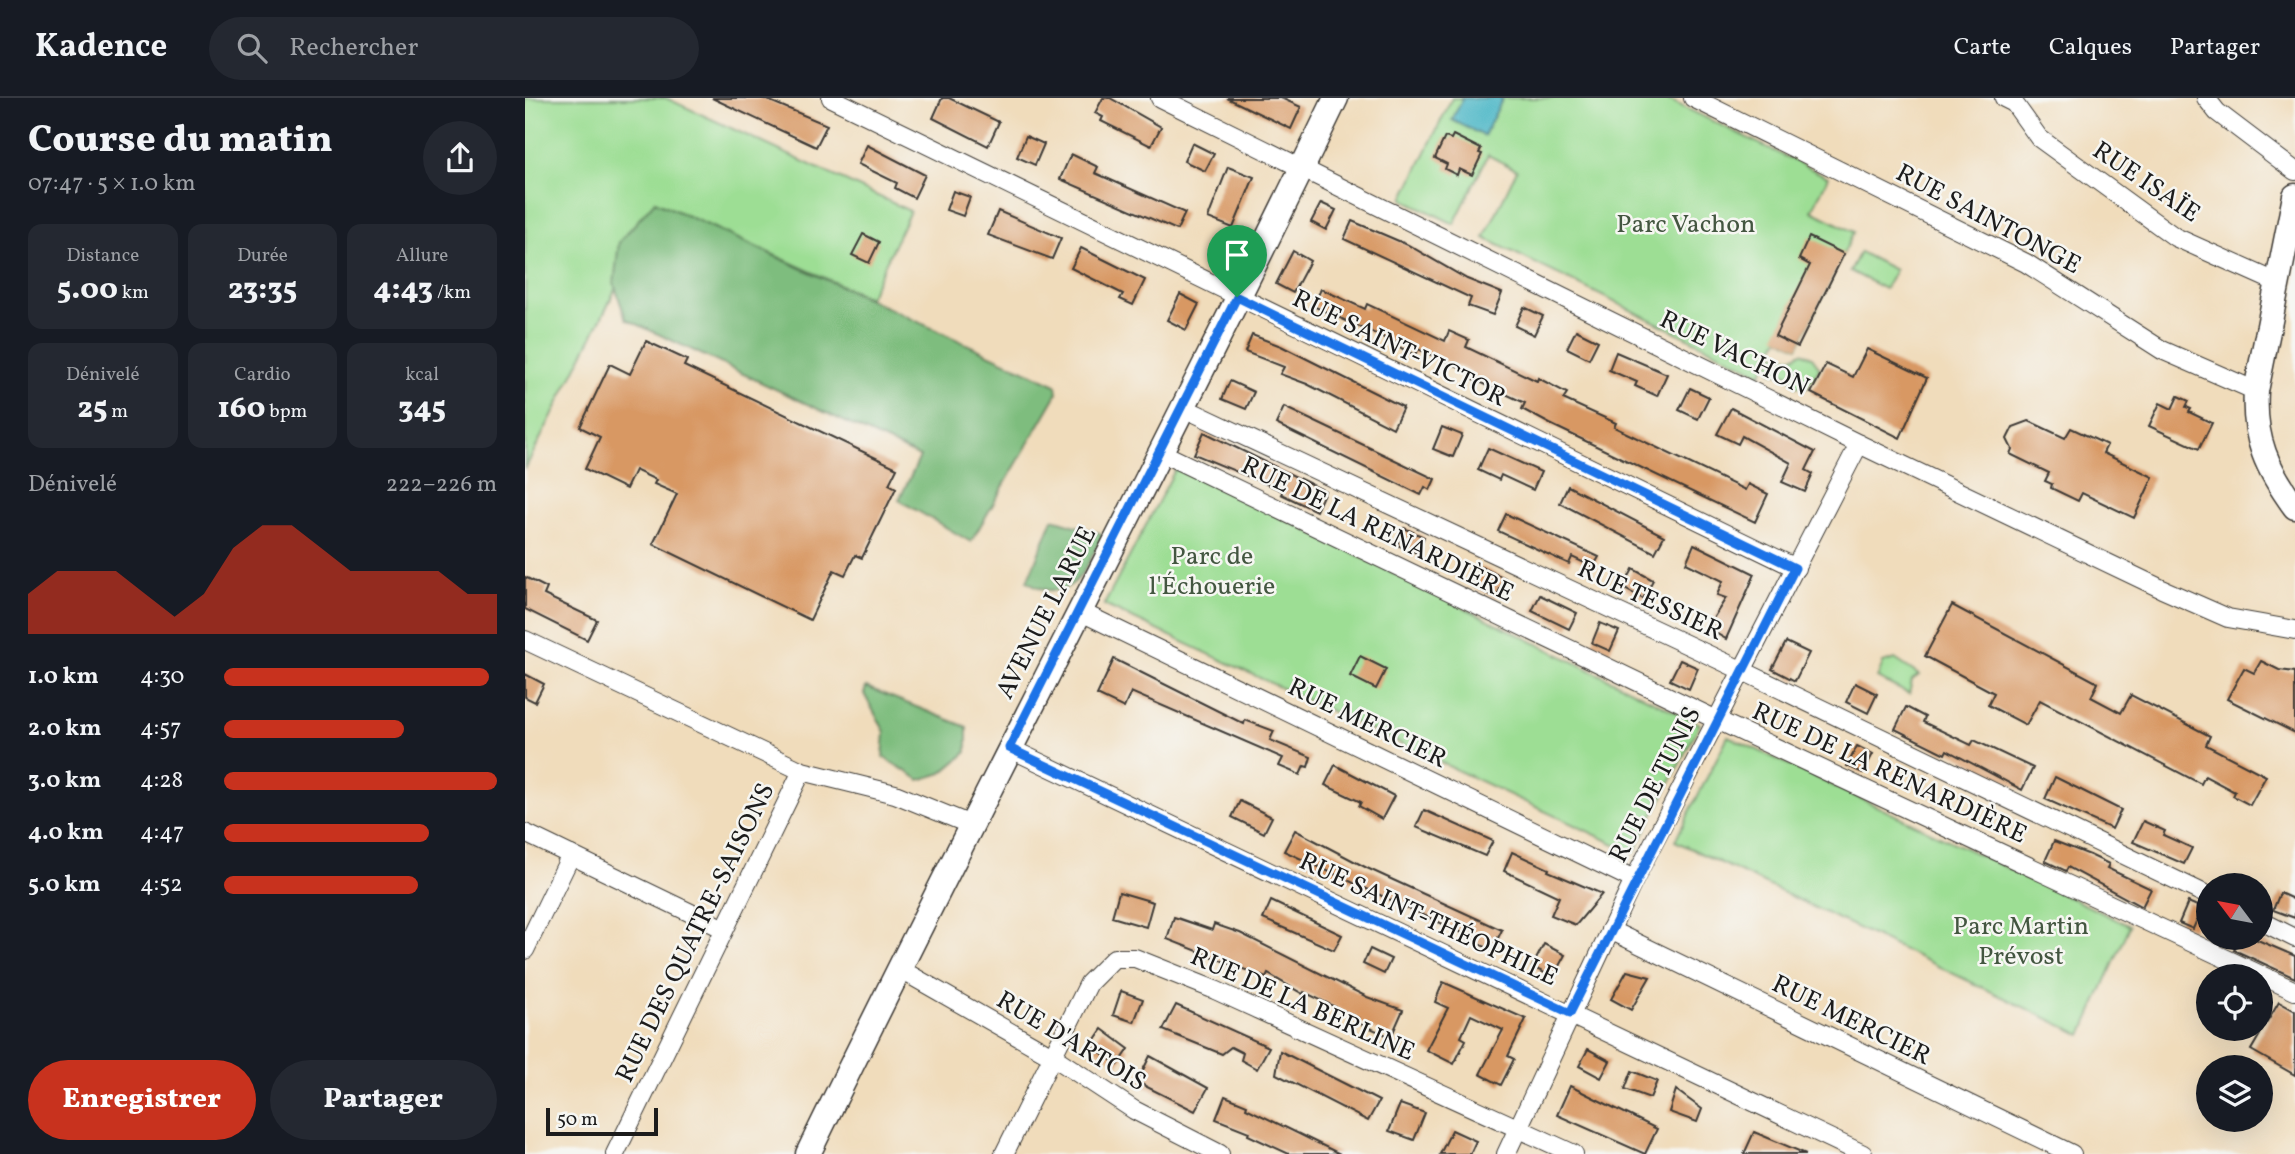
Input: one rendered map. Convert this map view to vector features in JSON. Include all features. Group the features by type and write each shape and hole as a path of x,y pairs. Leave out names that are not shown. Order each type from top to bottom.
{"street":[{"name":"RUE SAINT-VICTOR","path":"831,98 1795,568"},
{"name":"RUE VACHON","path":"1160,98 1860,443 2228,618 2295,630"},
{"name":"AVENUE LARUE","path":"808,1154 898,968 1184,408 1336,98"},
{"name":"RUE SAINTONGE","path":"1693,98 2026,262 2162,350 2256,391"},
{"path":"2206,98 2217,112 2295,171"},
{"name":"RUE ISAÏE","path":"2011,100 2039,138 2175,237 2278,283"},
{"path":"2295,195 2256,391 2254,419 2265,459 2295,507"},
{"name":"RUE TESSIER","path":"1184,408 1743,671 2196,890"},
{"name":"RUE DE TUNIS","path":"1506,1154 1610,930 1860,443"},
{"name":"RUE DE LA RENARDIÈRE","path":"1160,452 1717,720 2295,991"},
{"name":"RUE MERCIER","path":"1080,611 1635,880"},
{"path":"525,640 802,771 895,794 971,825"},
{"name":"RUE SAINT-THÉOPHILE","path":"1009,748 1863,1154"},
{"name":"RUE DES QUATRE-SAISONS","path":"615,1154 802,771"},
{"path":"525,833 724,929"},
{"path":"525,950 571,855"},
{"path":"2273,927 2295,938"},
{"name":"RUE MERCIER","path":"1610,930 2072,1154"},
{"name":"RUE DE LA BERLINE","path":"1004,1154 1089,982 1114,958 1135,958 1215,990 1574,1154"},
{"name":"RUE D'ARTOIS","path":"898,968 1052,1056 1133,1110 1220,1154"}],"green space":[{"path":"525,98 666,98 910,211 869,298 655,201 609,303 525,469"},
{"name":"Parc Vachon","path":"1452,98 1665,98 1828,177 1812,211 1854,232 1798,347 1779,338 1761,374 1484,238 1517,170 1488,155 1454,224 1403,199"},
{"path":"655,201 1056,385 1057,394 971,542 899,500 920,457 626,319 614,284 619,242"},
{"path":"1860,252 1895,270 1885,289 1850,271"},
{"path":"1802,352 1812,357 1820,368 1807,387 1797,386 1787,374 1772,372 1769,364 1775,354 1794,357"},
{"name":"Parc de l'Échouerie","path":"1177,466 1700,724 1634,853 1104,605"},
{"path":"1053,519 1103,534 1090,560 1075,581 1066,588 1055,591 1042,589 1027,581"},
{"path":"1895,659 1919,675 1912,680 1909,694 1877,678 1883,663"},
{"path":"866,687 967,727 967,752 942,773 920,780 883,757 885,732 864,694"},
{"name":"Parc Martin Prévost","path":"1728,736 2130,926 2082,1035 1675,841"}],"water":[{"path":"1463,98 1503,98 1484,136 1452,120"}],"building":[{"path":"712,98 763,98 827,125 816,147"},
{"path":"942,98 949,98 999,122 988,146 933,118"},
{"path":"1103,98 1110,98 1161,127 1151,146 1101,121 1103,117 1095,113"},
{"path":"1227,98 1281,98 1301,107 1291,129"},
{"path":"1453,135 1481,149 1479,153 1482,154 1472,175 1459,169 1457,175 1445,169 1447,164 1435,158 1445,137 1451,139"},
{"path":"1026,136 1044,144 1035,165 1017,157"},
{"path":"1192,143 1214,154 1205,171 1184,161"},
{"path":"867,145 925,175 914,198 895,188 897,183 858,164"},
{"path":"1071,154 1098,167 1095,173 1185,213 1177,230 1060,179"},
{"path":"1228,167 1254,177 1233,228 1208,218"},
{"path":"953,191 970,197 963,216 946,210"},
{"path":"1321,203 1336,210 1326,230 1311,222"},
{"path":"998,211 1061,238 1052,259 988,235"},
{"path":"1352,221 1408,245 1467,279 1502,293 1493,315 1468,306 1471,298 1344,239"},
{"path":"863,234 879,242 869,263 852,255"},
{"path":"1809,237 1844,254 1798,347 1775,336 1810,265 1799,259"},
{"path":"1081,248 1145,280 1133,305 1120,299 1123,294 1071,268"},
{"path":"1293,251 1310,261 1293,293 1276,284"},
{"path":"1321,289 1365,309 1367,304 1445,341 1449,331 1469,340 1466,347 1567,393 1563,399 1616,423 1614,427 1745,490 1748,484 1768,494 1755,522 1550,424 1522,409 1525,403 1469,377 1471,372 1418,349 1415,355 1397,346 1398,344 1313,306"},
{"path":"1180,294 1199,304 1186,330 1167,320"},
{"path":"1524,307 1543,316 1534,335 1515,326"},
{"path":"1576,330 1598,341 1589,359 1567,348"},
{"path":"1252,335 1281,346 1403,407 1393,428 1307,384 1280,374 1284,367 1245,352"},
{"path":"646,341 687,360 684,366 897,468 889,484 896,488 862,558 855,555 845,575 834,570 810,620 653,544 677,494 654,484 656,480 635,470 626,489 585,469 600,437 580,427 610,364 630,374"},
{"path":"1867,349 1927,378 1900,438 1811,393 1826,364 1853,377"},
{"path":"1616,352 1667,374 1657,396 1635,386 1637,382 1609,370"},
{"path":"1230,381 1254,392 1246,409 1222,399"},
{"path":"1690,388 1709,397 1698,419 1679,410"},
{"path":"2178,396 2189,401 2186,407 2191,409 2189,412 2212,423 2199,449 2149,426 2160,403 2172,409"},
{"path":"1284,407 1435,479 1430,490 1425,487 1421,495 1276,424"},
{"path":"1731,408 1815,452 1806,470 1813,474 1805,492 1782,482 1791,463 1742,436 1738,444 1717,434"},
{"path":"2029,421 2065,438 2071,428 2107,445 2103,453 2153,477 2134,518 2082,493 2078,501 2051,488 2052,484 2045,481 2049,473 2010,454 2012,449 2007,439 2013,427"},
{"path":"1442,427 1462,435 1453,457 1433,449"},
{"path":"1204,432 1325,491 1316,511 1281,494 1283,491 1194,454"},
{"path":"1488,448 1541,472 1533,490 1501,475 1499,480 1478,470"},
{"path":"1568,486 1664,536 1655,553 1560,503"},
{"path":"1506,514 1599,557 1593,567 1572,557 1569,564 1498,531"},
{"path":"1404,528 1424,537 1417,553 1397,545"},
{"path":"1694,544 1755,574 1726,639 1707,628 1726,598 1717,595 1723,581 1686,563"},
{"path":"1481,567 1505,578 1496,598 1472,586"},
{"path":"1633,569 1653,580 1643,599 1623,588"},
{"path":"525,577 547,588 544,595 597,620 587,640 525,609"},
{"path":"1540,595 1577,613 1569,629 1532,611"},
{"path":"1952,605 2098,683 2091,697 2121,713 2131,695 2210,736 2206,745 2266,776 2250,805 2233,796 2235,792 2205,776 2201,784 2040,700 2026,725 1988,705 1994,693 1925,656"},
{"path":"1600,623 1619,631 1610,651 1592,643"},
{"path":"1786,642 1809,653 1795,681 1772,669"},
{"path":"1360,656 1386,669 1376,689 1350,676"},
{"path":"1114,659 1244,724 1245,720 1274,731 1270,740 1311,757 1308,767 1304,766 1300,775 1279,766 1283,758 1131,692 1124,708 1097,695"},
{"path":"1680,660 1698,668 1689,689 1670,680"},
{"path":"2261,661 2279,670 2295,672 2295,733 2227,699 2244,668 2254,673"},
{"path":"525,674 544,684 535,702 525,697"},
{"path":"1855,683 1877,694 1868,713 1846,702"},
{"path":"1906,707 1925,717 1923,722 1971,745 1974,740 2033,768 2022,790 1947,750 1945,754 1895,729"},
{"path":"1857,746 1873,754 1863,773 1847,766"},
{"path":"1335,765 1394,796 1382,819 1359,806 1361,802 1325,785"},
{"path":"2055,777 2121,810 2112,829 2045,799"},
{"path":"1240,801 1272,817 1264,833 1232,817"},
{"path":"1424,810 1493,841 1485,856 1416,827"},
{"path":"2143,821 2165,831 2163,835 2192,848 2184,864 2133,842"},
{"path":"1295,830 1367,868 1502,930 1492,950 1466,938 1467,935 1284,851"},
{"path":"2054,841 2109,864 2107,868 2151,889 2142,907 2068,867 2066,871 2045,861"},
{"path":"1512,852 1602,894 1576,925 1551,915 1559,897 1504,871"},
{"path":"1119,892 1153,902 1146,927 1112,917"},
{"path":"2280,893 2295,900 2295,918 2273,910"},
{"path":"1271,901 1342,935 1334,950 1263,919"},
{"path":"2188,902 2196,905 2193,929 2179,923"},
{"path":"1174,917 1212,930 1214,924 1240,933 1367,997 1403,1010 1391,1037 1356,1022 1358,1018 1304,992 1303,994 1268,974 1266,978 1167,939"},
{"path":"1544,944 1565,955 1553,977 1532,967"},
{"path":"2273,947 2295,956 2295,978 2273,968 2273,964 2264,964 2234,950 2273,950"},
{"path":"1370,949 1391,959 1384,974 1363,964"},
{"path":"1627,971 1650,977 1631,1010 1611,999"},
{"path":"1443,982 1526,1019 1508,1056 1514,1059 1501,1085 1480,1074 1503,1030 1471,1015 1461,1037 1466,1040 1454,1064 1426,1050 1448,1008 1435,1002"},
{"path":"1121,991 1143,999 1134,1022 1113,1015"},
{"path":"2279,1002 2295,1011 2295,1075 2273,1062 2273,1055 2260,1055 2251,1050 2256,1041 2273,1041 2273,1012"},
{"path":"1176,1005 1269,1047 1257,1069 1241,1060 1243,1053 1231,1047 1222,1054 1163,1030"},
{"path":"1102,1029 1129,1049 1118,1065 1091,1045"},
{"path":"1588,1049 1610,1061 1601,1078 1579,1066"},
{"path":"1280,1051 1379,1101 1368,1121 1276,1074"},
{"path":"1150,1056 1208,1088 1195,1111 1137,1082"},
{"path":"1632,1071 1657,1081 1650,1098 1625,1089"},
{"path":"1570,1086 1657,1129 1645,1154 1557,1115"},
{"path":"1676,1090 1702,1109 1697,1122 1669,1112"},
{"path":"1225,1096 1340,1154 1289,1154 1248,1135 1249,1132 1216,1119"},
{"path":"1400,1104 1425,1113 1414,1140 1389,1131"},
{"path":"1452,1130 1476,1141 1470,1154 1440,1154"},
{"path":"1754,1132 1806,1154 1744,1154"}],"route":[{"path":"1237,297 1795,568 1570,1013 1009,748 1184,408 1237,297"}]}
